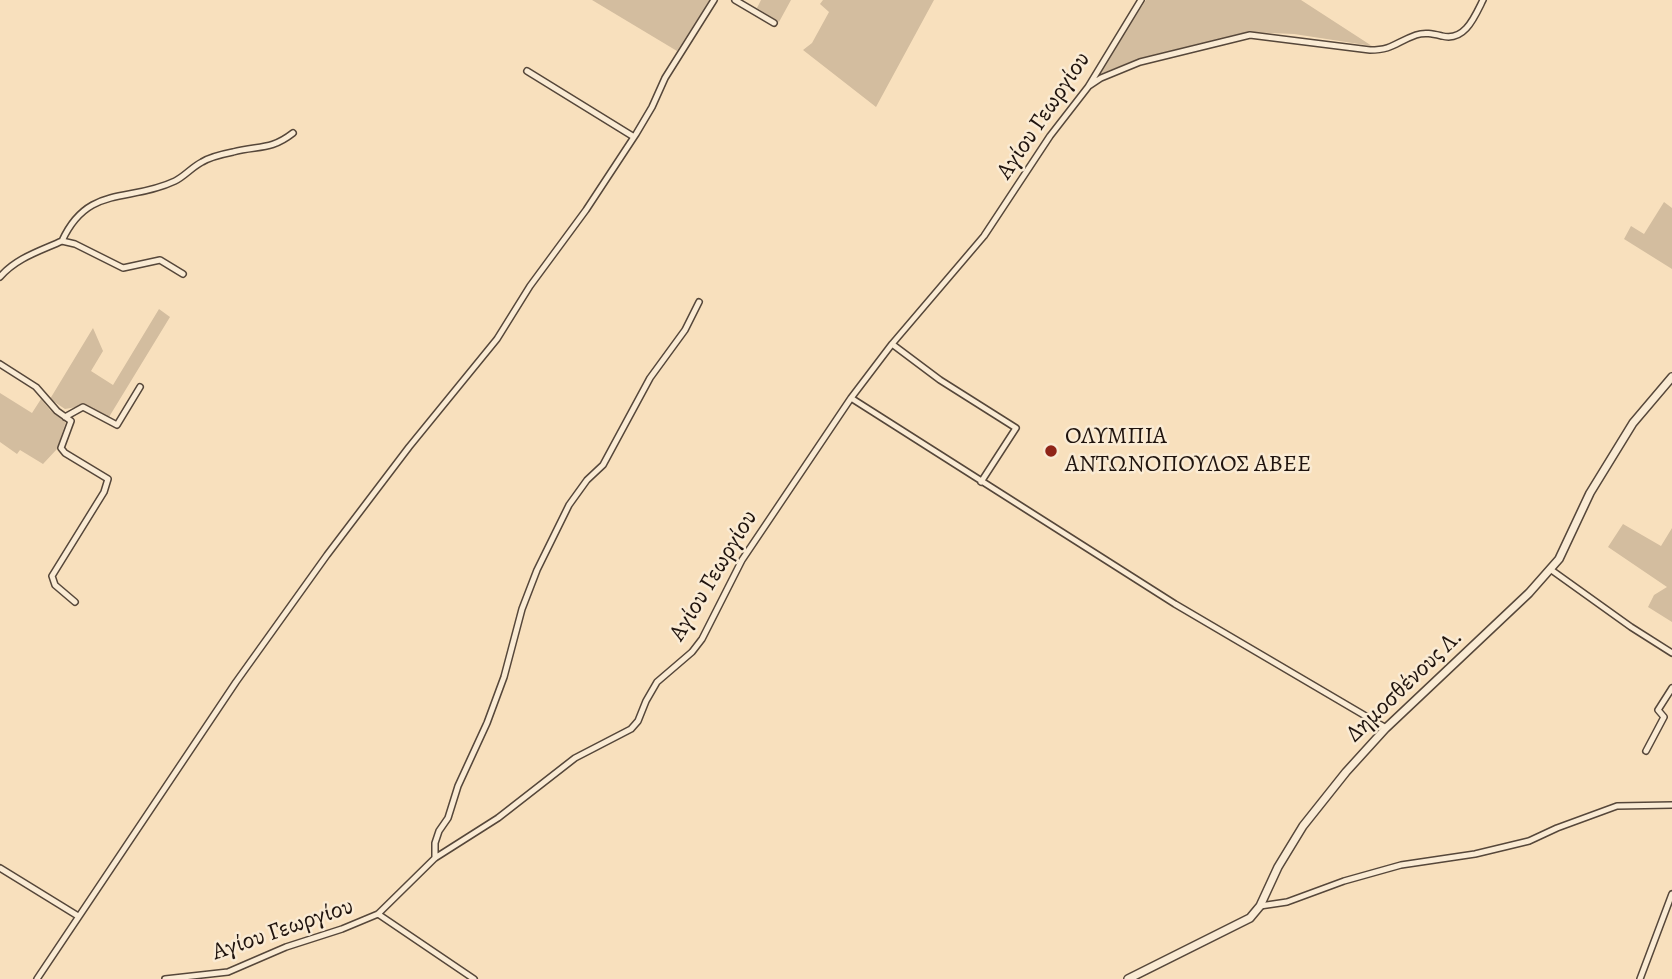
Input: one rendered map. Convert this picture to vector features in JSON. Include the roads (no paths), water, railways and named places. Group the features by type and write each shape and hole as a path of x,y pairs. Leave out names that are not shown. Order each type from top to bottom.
{"street":[{"path":"37,979 303,588 409,447 497,339 530,286 586,210 634,137 665,78 714,0"},
{"path":"735,0 774,23"},
{"name":"Αγίου Γεωργίου","path":"165,979 190,975 216,976 378,914 435,858 498,818 575,758 631,729 638,721 657,682 692,652 702,639 742,559 851,398 892,344 969,256 1050,136 1088,87 1141,0"},
{"path":"1088,87 1101,78 1140,62 1250,35 1370,50 1385,50 1415,35 1428,33 1448,38 1458,36 1466,29 1483,0"},
{"path":"527,71 634,137"},
{"path":"62,241 78,214 91,205 174,182 202,162 233,151 265,148 293,133"},
{"path":"0,277 9,266 24,257 62,241 75,244 123,268 160,260 183,274"},
{"path":"435,858 435,843 439,831 487,723 504,677 522,609 537,570 569,506 587,481 603,465 650,378 685,330 699,302"},
{"path":"892,344 940,380 1016,428 981,482"},
{"path":"0,364 36,387 71,421 61,448 65,453 108,479 104,492 52,576 55,585 75,602"},
{"name":"Δημοσθένους Λ.","path":"1128,979 1239,926 1250,918 1260,906 1278,867 1303,826 1346,772 1386,728 1529,593 1559,558 1590,493 1633,423 1672,377"},
{"path":"65,416 83,407 117,425 139,387"},
{"path":"851,398 1228,638 1386,728"},
{"path":"1550,569 1672,653"},
{"path":"1646,751 1664,717 1658,710 1672,688"},
{"path":"1260,906 1287,902 1344,881 1401,865 1475,854 1529,841 1617,806 1672,805"},
{"path":"0,868 78,916"},
{"path":"1640,979 1672,894"},
{"path":"378,914 474,979"}],"place":[{"name":"ΟΛΥΜΠΙΑ ΑΝΤΩΝΟΠΟΥΛΟΣ ΑΒΕΕ","path":"1051,451"}]}
